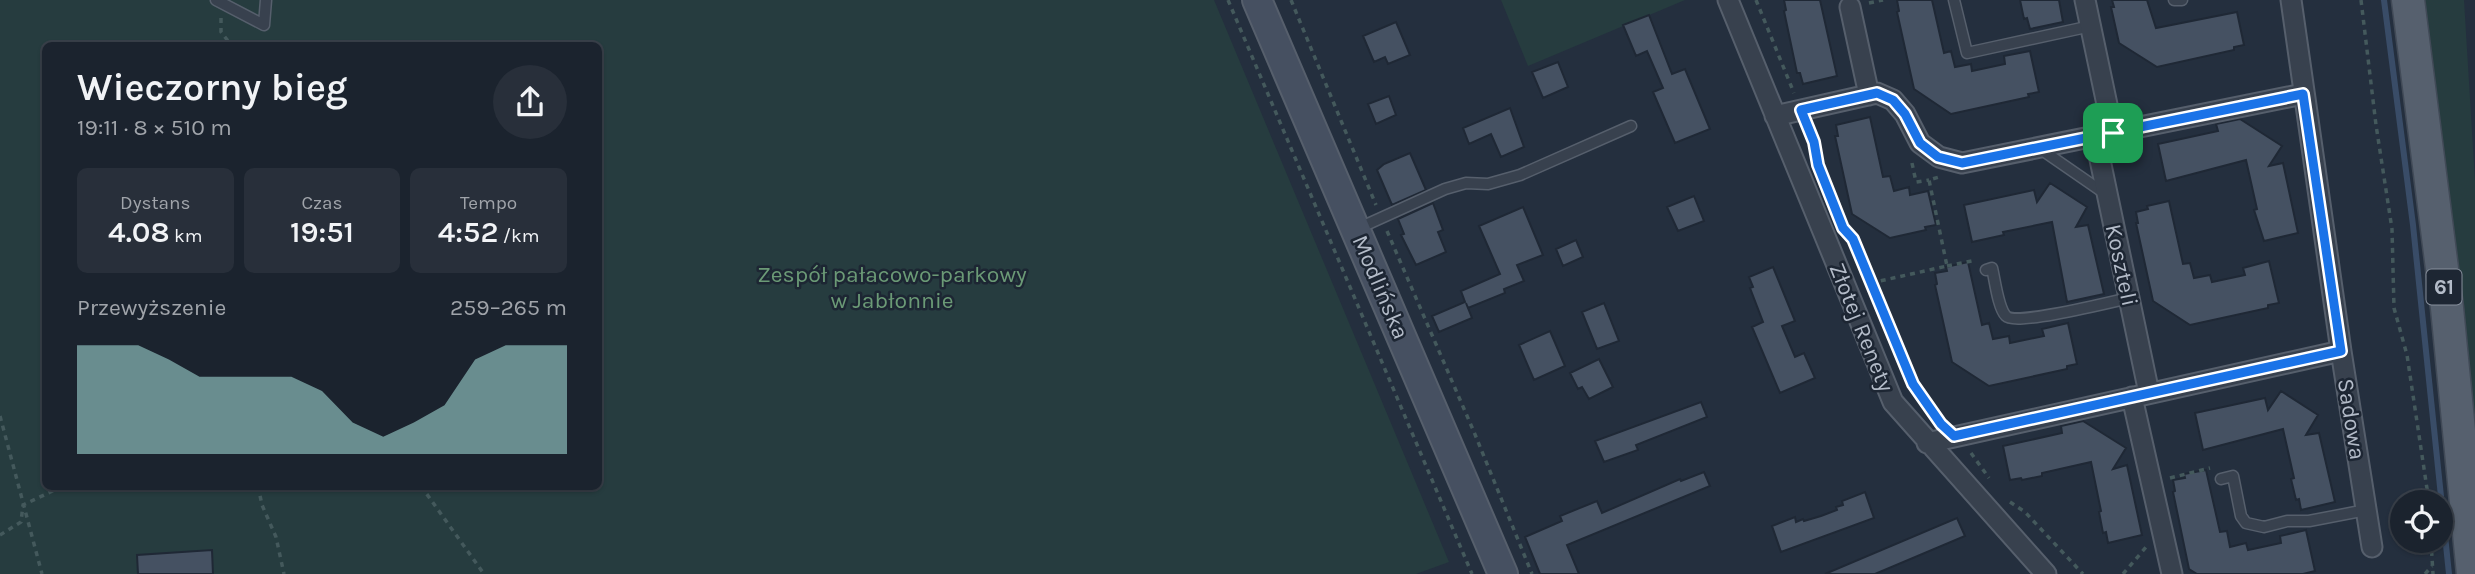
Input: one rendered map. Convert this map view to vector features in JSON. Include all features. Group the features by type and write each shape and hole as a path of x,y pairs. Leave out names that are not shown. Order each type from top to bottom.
{"main road":[{"name":"Modlińska","path":"1257,0 1369,223 1503,574"},
{"name":"61","path":"2408,0 2447,308 2473,574"}],"street":[{"name":"Złotej Renety","path":"1728,0 1892,402 2046,574"},
{"name":"Koszteli","path":"2085,0 2091,26 2104,135 2107,195 2129,298 2151,482 2172,574"},
{"name":"Sadowa","path":"2291,0 2372,547"},
{"path":"1850,7 1869,94"},
{"path":"1775,116 1877,93 1893,100 1905,114 1920,143 1938,157 1962,163 2303,94"},
{"path":"1927,443 2341,351"}],"lane":[{"path":"218,1 264,25 266,0"},
{"path":"1954,0 1967,53 2091,26"},
{"path":"2174,0 2182,0"},
{"path":"1369,223 1445,189 1466,183 1488,184 1520,175 1631,126"},
{"path":"2038,148 2107,195"},
{"path":"1986,270 1992,268 2002,309 2006,317 2013,320 2065,313 2129,298"},
{"path":"2221,479 2233,476 2241,516 2246,523 2255,526 2264,527 2287,521 2309,522 2366,510"}],"path":[{"path":"1228,0 1472,574"},
{"path":"1291,0 1369,223 1474,432 1532,574"},
{"path":"1756,0 1814,142 1818,165"},
{"path":"2361,0 2392,229 2394,308 2407,355 2427,490"},
{"path":"218,1 221,32 229,42"},
{"path":"1911,161 1916,182 1947,176"},
{"path":"1929,180 1947,266"},
{"path":"1843,228 1853,239 1913,384 1941,424 1976,457 1993,485"},
{"path":"1871,283 1983,259 1986,270"},
{"path":"0,416 42,574"},
{"path":"2151,482 2213,467 2221,479"},
{"path":"23,505 55,490"},
{"path":"259,490 262,505 276,537 284,574"},
{"path":"424,490 484,574"},
{"path":"2008,500 2025,512 2083,574"},
{"path":"0,535 21,522 23,505"},
{"path":"2123,574 2162,529"},
{"path":"2432,553 2434,574"},
{"path":"2425,574 2434,565"}],"green space":[{"name":"Zespół pałacowo-parkowy w Jabłonnie","path":"0,0 1214,0 1449,562 1416,574 0,574"},
{"path":"1501,0 1685,0 1528,66"},
{"path":"2423,0 2464,0 2475,181 2475,425"}],"building":[{"path":"1784,0 1820,0 1837,76 1803,84 1800,73 1797,73"},
{"path":"1897,0 1932,0 1944,53 1951,51 1955,67 1971,64 1972,71 2005,64 2004,56 2030,51 2039,92 2028,94 2029,97 1951,114 1914,89 1897,12"},
{"path":"2020,0 2059,0 2063,22 2030,29 2027,18 2024,19"},
{"path":"2112,0 2147,0 2156,28 2237,12 2244,45 2234,47 2234,50 2157,67 2119,43 2111,7 2114,7"},
{"path":"1649,15 1672,74 1685,69 1710,129 1675,143 1653,92 1663,88 1647,51 1636,56 1623,25"},
{"path":"1396,22 1410,55 1388,64 1385,57 1374,62 1363,36"},
{"path":"1558,62 1568,87 1543,98 1532,72"},
{"path":"1389,96 1396,115 1376,124 1368,104"},
{"path":"1510,108 1524,147 1501,157 1491,134 1469,144 1463,128"},
{"path":"1870,117 1883,177 1890,176 1894,191 1909,187 1910,195 1928,191 1936,225 1890,238 1852,214 1835,136 1838,136 1836,125"},
{"path":"2240,119 2282,146 2269,166 2283,163 2298,233 2264,241 2254,210 2257,209 2246,160 2166,181 2158,144 2218,131 2216,124"},
{"path":"1410,153 1426,190 1392,205 1377,170 1384,164"},
{"path":"2050,183 2087,207 2076,227 2088,225 2104,294 2067,302 2052,222 2003,232 2004,235 1972,242 1964,205 2034,190 2037,202"},
{"path":"1694,196 1704,221 1678,231 1667,207"},
{"path":"2169,201 2183,264 2190,263 2194,278 2210,275 2212,282 2245,275 2243,268 2269,261 2279,303 2268,305 2268,308 2190,325 2153,301 2136,212 2148,209 2147,206"},
{"path":"1433,203 1443,230 1438,232 1446,252 1416,265 1401,235 1404,234 1398,219"},
{"path":"1523,207 1543,255 1517,265 1524,281 1504,289 1505,293 1468,308 1472,318 1439,332 1432,316 1465,302 1461,291 1500,274 1479,226"},
{"path":"1576,240 1583,257 1563,266 1556,249"},
{"path":"1968,262 1982,325 1989,323 1993,339 2009,336 2010,343 2044,336 2042,329 2068,323 2077,364 2067,366 2067,369 1989,386 1952,362 1935,285 1935,273 1947,271 1946,267"},
{"path":"1773,267 1795,321 1782,326 1795,357 1804,353 1815,378 1780,393 1752,327 1763,322 1750,288 1753,287 1749,277"},
{"path":"1604,303 1619,341 1597,349 1582,312"},
{"path":"1550,331 1565,366 1534,380 1519,345"},
{"path":"1599,359 1613,387 1589,399 1582,387 1578,389 1570,373"},
{"path":"2281,391 2318,415 2306,435 2319,433 2335,502 2301,510 2291,479 2294,478 2283,429 2203,450 2195,413 2265,398 2268,410"},
{"path":"1701,402 1707,417 1636,445 1638,450 1604,462 1595,441"},
{"path":"2083,421 2126,448 2113,469 2127,465 2142,535 2108,543 2106,532 2103,533 2091,462 2042,473 2042,476 2010,480 2003,446 2062,433 2061,426"},
{"path":"2206,470 2220,532 2227,531 2230,547 2246,543 2248,550 2281,543 2280,536 2306,530 2315,571 2303,574 2197,574 2189,569 2173,492 2173,480 2185,478 2184,474"},
{"path":"1704,472 1710,486 1567,545 1579,574 1540,574 1525,537 1562,521 1560,516 1597,501 1602,513 1680,479 1681,481"},
{"path":"1865,492 1874,518 1781,552 1772,526 1795,517 1796,522 1821,516 1837,510 1836,507 1843,505 1842,501"},
{"path":"1957,518 1965,536 1875,574 1825,574"},
{"path":"212,550 213,574 138,574 137,555"}],"waterway":[{"path":"2384,0 2413,225 2449,574"}],"route":[{"path":"1877,93 1893,100 1905,114 1920,143 1938,157 1962,163 2113,133 2303,94 2341,351 1954,436 1941,424 1913,384 1853,239 1843,228 1818,165 1814,142 1801,110 1877,93"}]}
